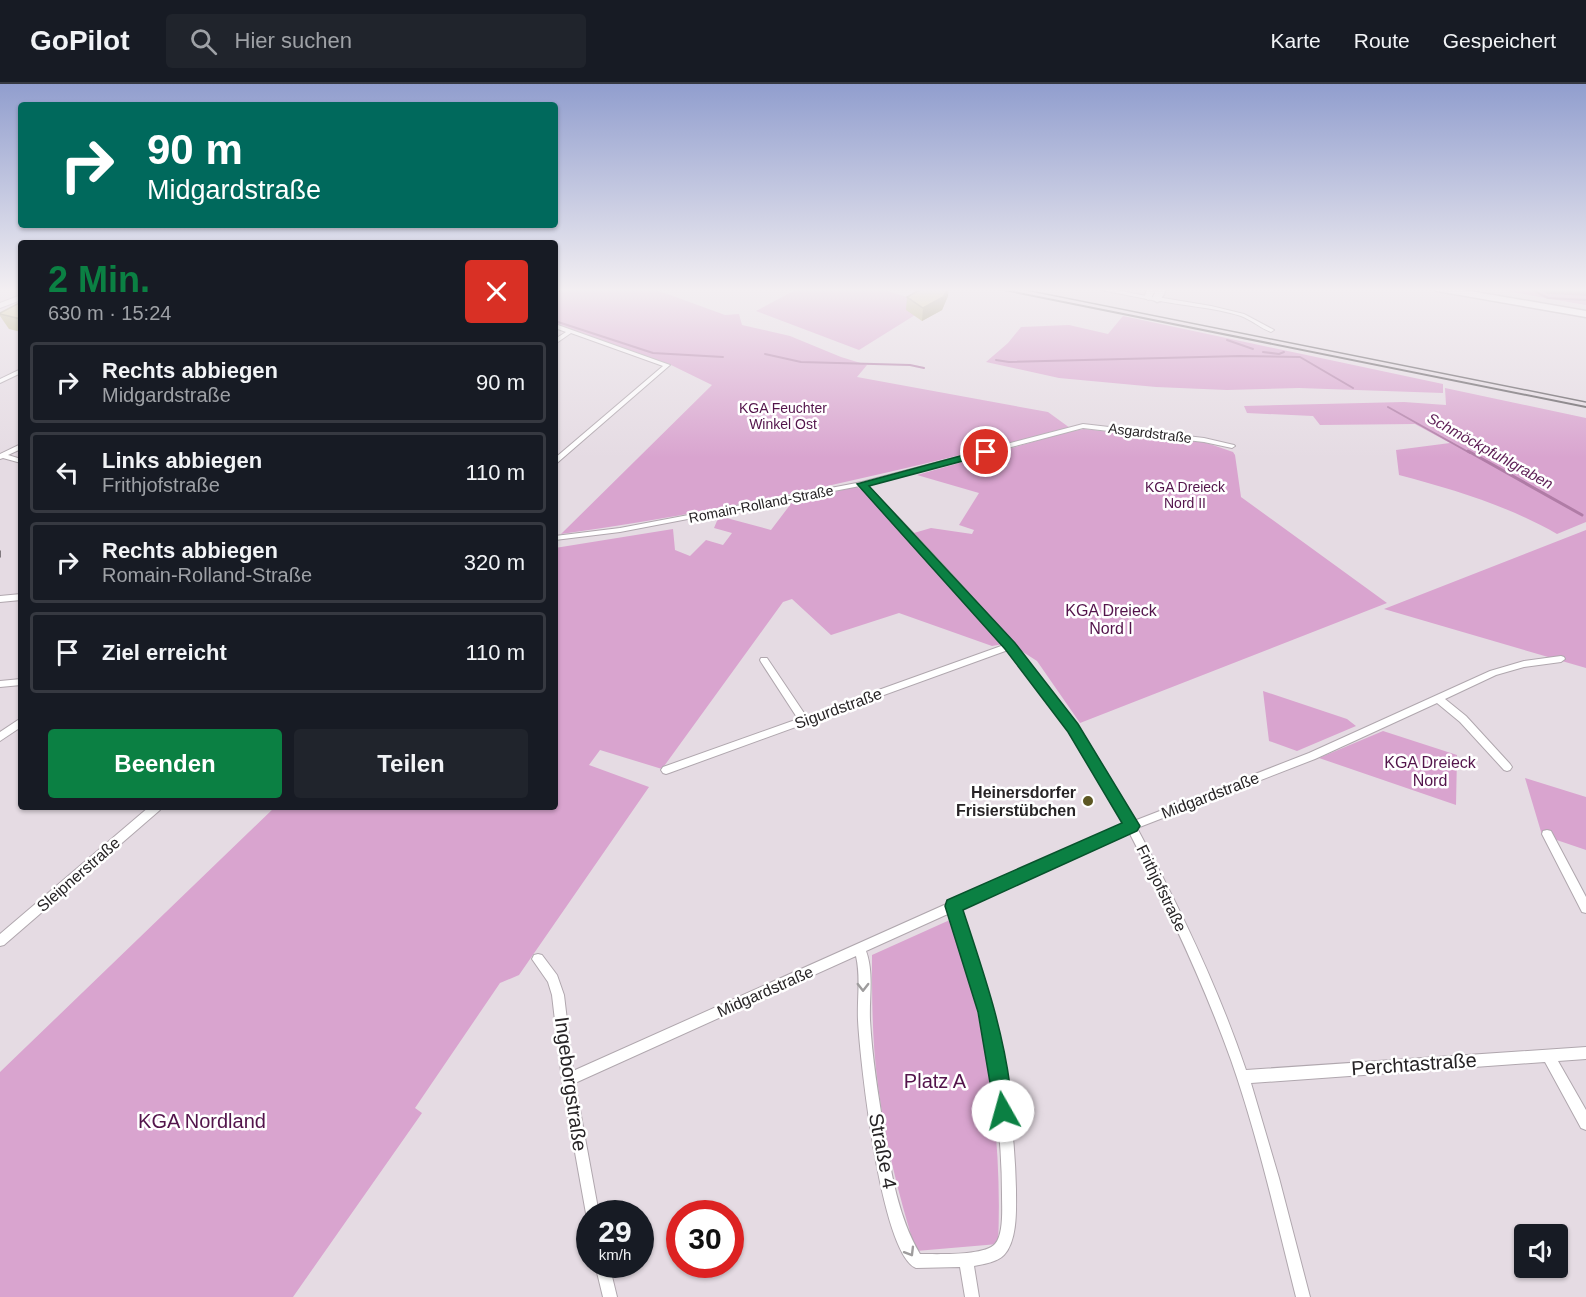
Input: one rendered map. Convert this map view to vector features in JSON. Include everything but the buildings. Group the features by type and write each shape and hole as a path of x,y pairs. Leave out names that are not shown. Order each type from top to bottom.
{"street":[{"path":"558,459 667,365 609,345"},
{"path":"0,381 18,372"},
{"name":"Asgardstraße","path":"1069,430 1083,426 1124,430 1204,440 1232,446"},
{"name":"Romain-Rolland-Straße","path":"558,538 620,530 862,484 1069,430"},
{"path":"2,457 18,448"},
{"path":"2,457 18,460"},
{"name":"Frithjofstraße","path":"862,484 1010,646 1073,728 1132,826 1209,988 1242,1077 1303,1297"},
{"path":"0,599 18,597"},
{"name":"Sigurdstraße","path":"666,770 1010,646"},
{"name":"Midgardstraße","path":"568,1080 1132,826 1312,756 1493,673 1524,664 1561,659"},
{"path":"764,660 804,720"},
{"path":"0,684 18,682"},
{"path":"1437,698 1463,719 1507,767"},
{"path":"0,737 18,724"},
{"name":"Sleipnerstraße","path":"0,941 153,810"},
{"path":"1547,834 1586,908"},
{"path":"953,906 987,1012 998,1068 1008,1150 1009,1219 1000,1249 989,1257 966,1259 972,1297"},
{"name":"Straße 4","path":"859,948 864,958 863,1019 869,1078 879,1137 904,1243 909,1254 916,1261 966,1259"},
{"name":"Ingeborgstraße","path":"538,959 553,979 558,995 568,1080 589,1200"},
{"name":"Perchtastraße","path":"1242,1077 1586,1053"},
{"path":"1548,1055 1586,1123"},
{"path":"605,1278 610,1297"}],"green space":[{"name":"KGA Feuchter Winkel Ost","path":"614,345 811,345 867,365 857,377 1048,412 1070,428 817,488 689,514 561,534 712,385 669,364"},
{"path":"845,345 868,345 859,350"},
{"path":"1006,345 1258,345 1443,384 1443,393 1299,388 1227,390 1156,387 1059,378 986,362"},
{"path":"1445,388 1586,418 1586,522 1557,534 1480,499 1399,475 1396,450 1450,443 1415,424 1320,425 1313,416 1247,413 1244,406 1404,402 1446,405"},
{"name":"KGA Nordland","path":"1084,429 1204,442 1233,452 1241,497 1387,603 1080,723 1037,661 1009,643 992,646 899,613 831,635 792,599 783,602 662,769 600,750 589,765 649,787 519,975 500,983 415,1108 422,1113 293,1297 0,1297 0,1072 272,810 558,810 558,548 673,529 675,550 690,556 706,540 723,545 732,533 714,528 719,516 771,530 793,501 856,487 863,490 907,535 931,528 972,534 974,530 959,525 979,493 917,475"},
{"path":"1586,530 1586,668 1384,609"},
{"name":"KGA Dreieck Nord","path":"1263,691 1347,719 1356,726 1297,751 1269,741"},
{"name":"KGA Dreieck Nord","path":"1383,731 1457,755 1456,805 1319,758"},
{"name":"KGA Dreieck Nord","path":"1525,778 1586,797 1586,850 1542,835"},
{"name":"Platz A","path":"952,919 974,999 990,1080 998,1161 998,1244 916,1251 893,1169 881,1106 873,1037 872,955"}],"waterway":[{"path":"627,345 653,353 723,357"},
{"path":"1240,345 1253,349"},
{"path":"1263,352 1279,354 1284,352"},
{"path":"765,354 801,362 910,365 924,368"},
{"path":"996,360 1009,362 1240,356 1300,357 1353,388"},
{"name":"Schmöckpfuhlgraben","path":"1388,407 1470,453"},
{"name":"Schmöckpfuhlgraben","path":"1468,451 1582,515"}],"tram line":[{"path":"1299,345 1586,402"},
{"path":"0,551 0,557"}],"railway":[{"path":"1276,345 1586,407"}],"place":[{"name":"Heinersdorfer Frisierstübchen","path":"1088,801"}],"route":[{"path":"986,452 862,484 1010,646 1073,728 1132,826 953,906 974,965 987,1012 998,1068 1003,1111"}],"park label":[{"name":"KGA Dreieck Nord II","path":"1185,496"},
{"name":"KGA Dreieck Nord I","path":"1111,619"}]}
